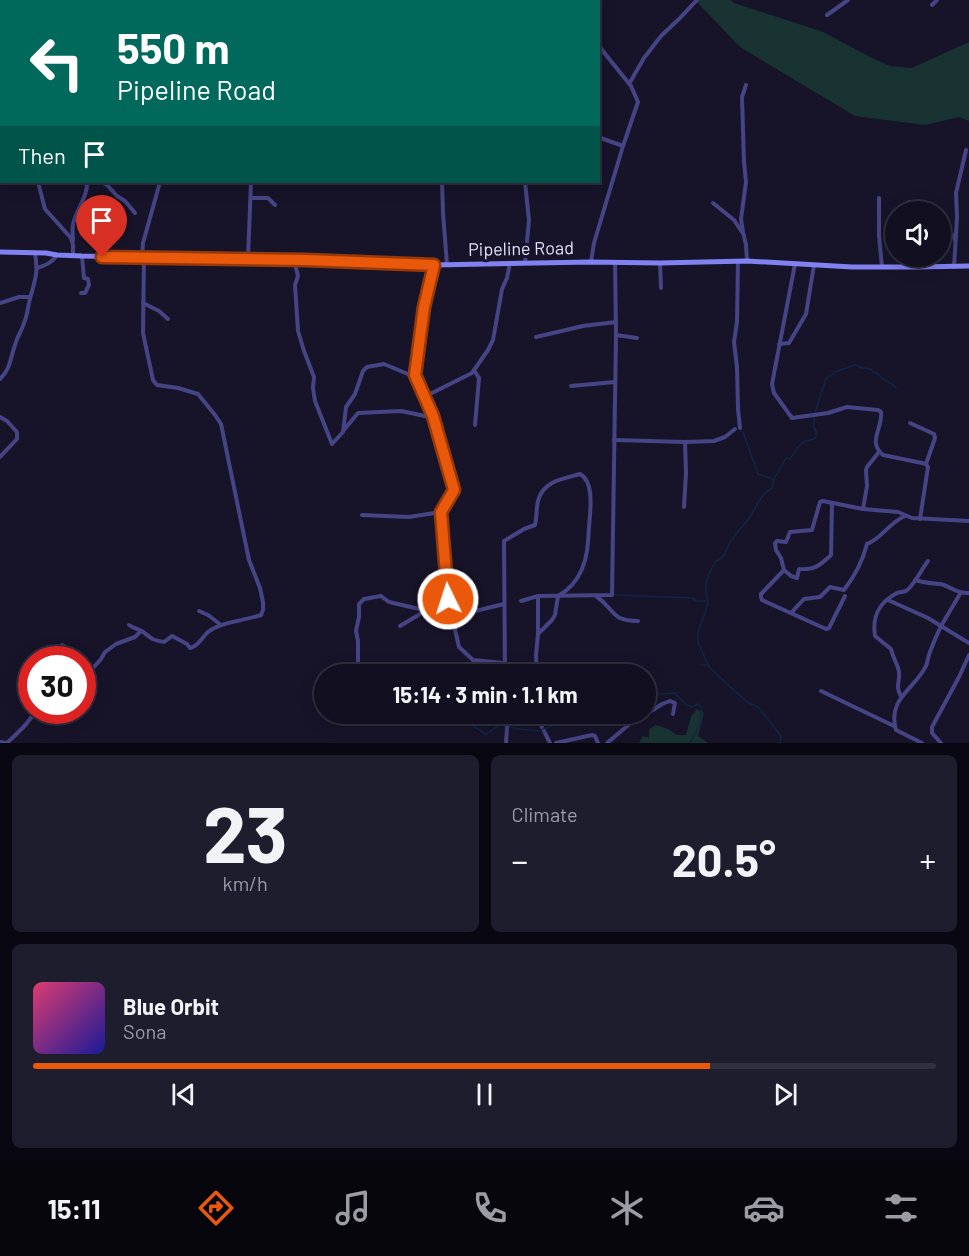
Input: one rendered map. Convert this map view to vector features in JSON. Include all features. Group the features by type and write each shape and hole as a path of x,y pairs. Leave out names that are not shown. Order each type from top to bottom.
{"street":[{"path":"629,84 644,58 661,36 697,0"},
{"path":"827,15 848,0"},
{"path":"932,5 937,0"},
{"path":"591,262 595,238 638,102 629,84 600,48"},
{"path":"746,85 742,98 746,182 741,219 747,261"},
{"path":"600,138 623,146"},
{"path":"954,267 956,193 966,150"},
{"path":"38,183 45,209 74,245"},
{"path":"73,256 73,226 87,183"},
{"path":"103,183 125,201 135,213"},
{"path":"129,625 157,641 164,642 172,636 190,648 195,647 209,631 261,615 262,610 260,588 249,560 221,424 198,394 157,385 153,380 143,333 143,243 160,183"},
{"path":"248,260 251,183"},
{"path":"442,183 442,213 447,265"},
{"path":"525,183 529,220 525,263"},
{"path":"251,198 268,198 275,205"},
{"path":"879,198 882,267"},
{"path":"713,203 734,220 743,232"},
{"path":"951,233 955,240"},
{"name":"Pipeline Road","path":"0,252 73,256 434,265 747,261 882,267 969,266"},
{"path":"0,379 6,373 29,308 38,268 35,253"},
{"path":"38,268 48,265 57,255"},
{"path":"81,293 85,293 89,285 88,279 84,278 82,256"},
{"path":"294,260 298,276 295,285 297,321 304,351 314,377 315,401 332,444 358,413 401,411 434,418"},
{"path":"738,261 737,322 734,342 740,428"},
{"path":"521,601 538,596 612,595 615,262"},
{"path":"424,397 474,370 493,340 502,289 510,263"},
{"path":"660,263 661,288"},
{"path":"795,264 772,384 774,393 792,418 847,408 878,410 882,416 875,446 879,452 883,455 926,464"},
{"path":"434,265 424,307 416,377 434,418 454,490 441,512 447,588 459,647 473,660 504,663 504,541 535,525 537,503 549,483 580,474 586,478 588,484 591,509 587,556 579,575 569,590 558,596"},
{"path":"779,344 789,344 806,314 814,265"},
{"path":"13,298 16,293"},
{"path":"0,303 18,297 30,297"},
{"path":"143,302 168,319"},
{"path":"536,337 584,326 616,322"},
{"path":"616,335 637,338"},
{"path":"342,432 346,407 355,394 363,371 367,367 384,364 416,377"},
{"path":"409,373 416,369"},
{"path":"474,370 479,378 475,425"},
{"path":"571,386 615,382"},
{"path":"0,417 11,424 17,432 17,439 0,457"},
{"path":"910,423 934,434 935,438 926,464 928,470 920,519"},
{"path":"614,440 702,442 720,440 735,429"},
{"path":"684,507 685,442"},
{"path":"863,509 867,486 866,470 879,452"},
{"path":"832,503 831,555 812,569 799,570 797,578 791,576 784,570 782,558 776,550 775,543 777,541 786,542 790,532 812,530 820,502 823,501 863,509 898,512 912,518 969,521"},
{"path":"362,515 409,517 441,512"},
{"path":"791,613 804,599 820,597 830,587 844,590 864,555 867,544 873,542 893,523 905,516"},
{"path":"900,696 897,688 898,668 891,649 874,635 874,618 877,611 888,600 898,592 906,591 928,561"},
{"path":"784,570 761,594 762,600 826,629 829,628 845,596"},
{"path":"915,580 926,584 943,585 960,594 969,593"},
{"path":"400,626 424,610 447,588"},
{"path":"894,726 900,696 908,690 926,666 941,626 960,594"},
{"path":"595,595 615,616 624,621 638,621"},
{"path":"358,664 356,631 359,604 364,599 381,596 389,602 424,610"},
{"path":"536,664 538,596"},
{"path":"538,634 555,615 558,596"},
{"path":"888,600 928,618 969,643"},
{"path":"451,613 463,615 504,604"},
{"path":"199,611 222,626"},
{"path":"96,664 105,652 116,644 142,631"},
{"path":"941,743 932,733 932,728 969,655"},
{"path":"821,691 894,726 896,730 922,743"},
{"path":"607,743 638,717 662,704 670,701 675,703 673,714"},
{"path":"0,742 7,743 26,724"},
{"path":"506,743 507,724"},
{"path":"541,724 550,743"},
{"path":"556,743 592,735 598,743"}],"green space":[{"path":"695,0 731,0 734,3 823,32 890,66 912,68 969,42 969,121 959,117 925,125 855,116 740,47"},
{"path":"697,709 704,713 698,736 708,743 639,743 643,736 649,738 649,729 656,725 677,735 686,735 691,717"}],"waterway":[{"path":"708,601 707,580 716,561 724,555 732,539 747,521 761,498 772,488 774,479 786,458 790,459 803,442 816,438 813,426 814,416 826,379 835,372 855,365 871,369 896,388"},
{"path":"743,432 758,474 773,479"},
{"path":"615,595 692,598 697,601 708,601 698,633 698,643 710,668 747,702 758,707 781,736 780,743"},
{"path":"701,665 708,665"},
{"path":"656,694 675,693 686,705 692,707 698,704 702,708 699,726 690,743"},
{"path":"463,724 471,725 486,734 500,725 539,731 556,724"}],"route":[{"path":"102,257 306,260 434,265 424,307 415,375 433,416 454,490 441,512 448,599"}]}
